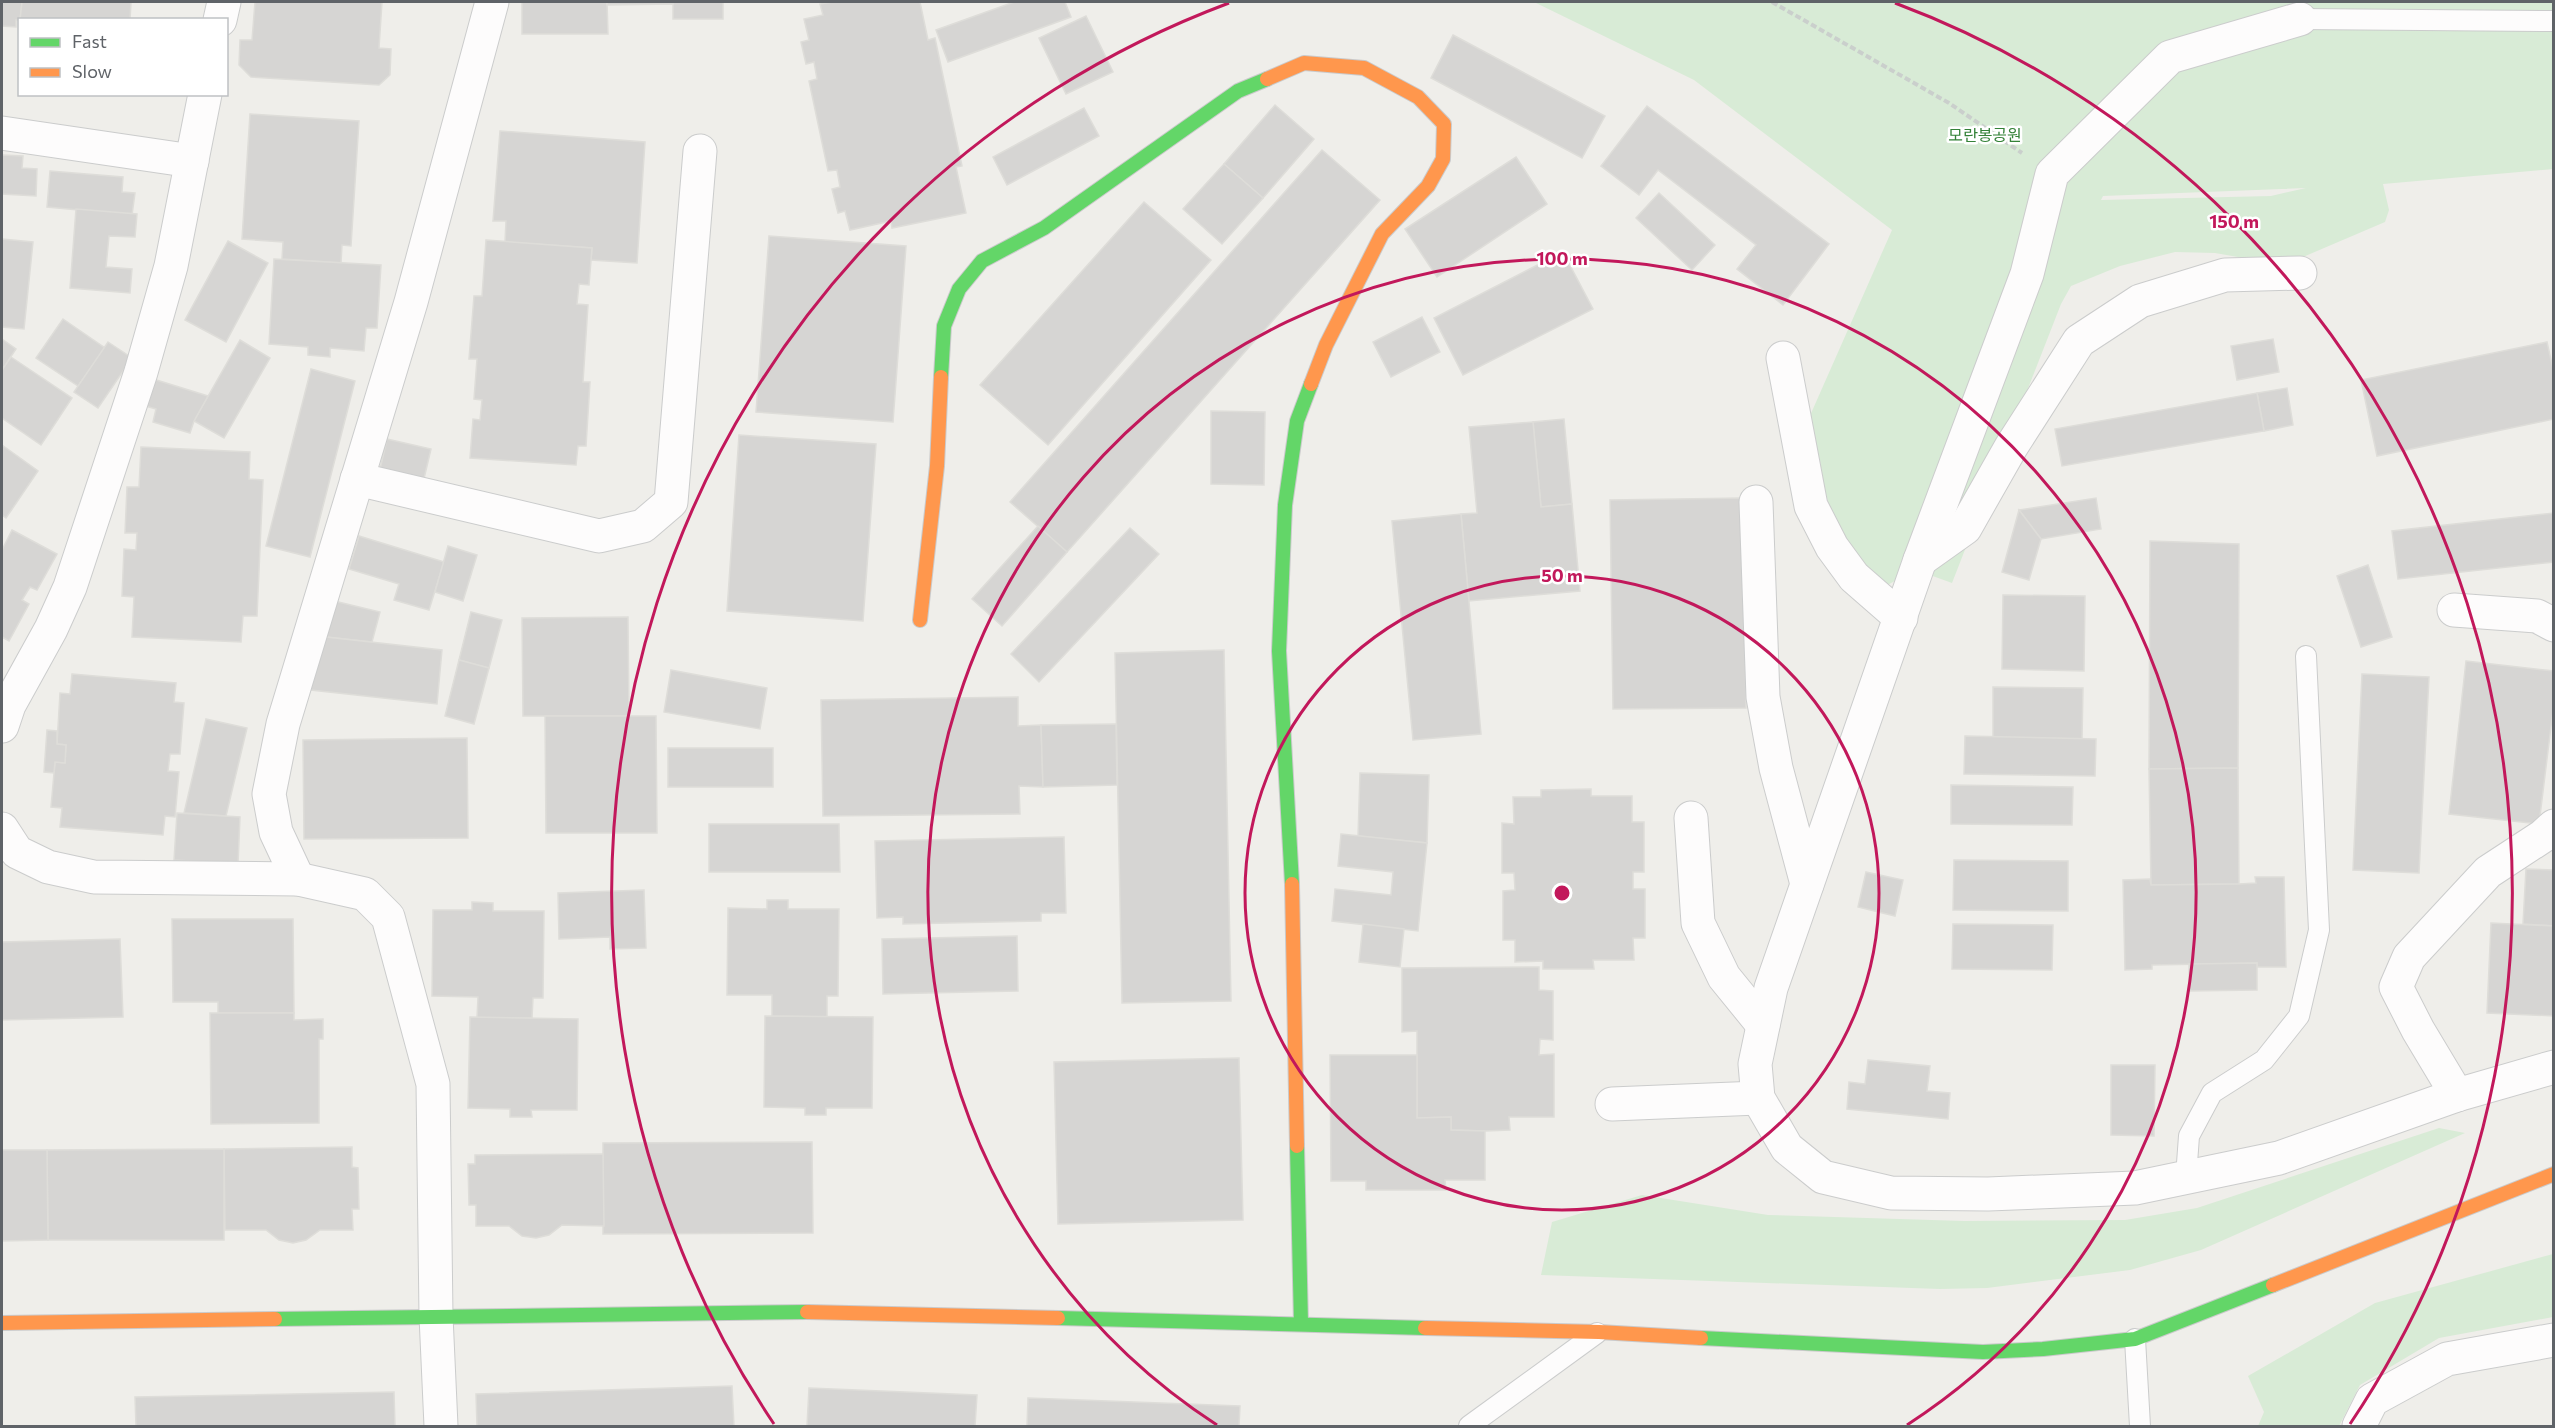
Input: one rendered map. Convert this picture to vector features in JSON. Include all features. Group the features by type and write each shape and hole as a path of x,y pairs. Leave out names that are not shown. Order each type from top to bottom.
{"main road":[{"path":"920,620 937,466 944,326 959,289 982,261 1044,228 1238,91 1304,63 1364,68 1418,97 1444,124 1443,159 1428,186 1382,234 1326,345 1297,421 1285,505 1279,651 1291,836 1301,1324"},
{"path":"2,1323 798,1312 1599,1332 1889,1349 1983,1352 2134,1339 2553,1174"}],"street":[{"path":"220,18 224,2"},
{"path":"298,879 276,832 269,794 283,724 411,302 492,2"},
{"path":"2300,19 2170,57 2052,174 2027,274 1920,560 1771,988 1755,1064 1758,1098 1786,1148 1823,1177 1891,1193 1988,1194 2135,1188 2279,1158 2457,1095 2553,1067"},
{"path":"2,726 9,705 51,629 73,576 141,372 171,266 205,96"},
{"path":"2,133 192,161"},
{"path":"357,479 599,536 643,526 671,502 700,151"},
{"path":"1920,560 1965,528 2011,447 2079,341 2140,301 2226,275 2300,273"},
{"path":"1783,358 1811,506 1832,547 1854,577 1901,618"},
{"path":"1756,502 1763,697 1776,768 1808,884"},
{"path":"2454,610 2537,616 2553,625"},
{"path":"1690,818 1698,923 1724,977 1763,1024"},
{"path":"2457,1095 2418,1030 2396,987 2409,957 2488,872 2543,836 2553,826"},
{"path":"2,829 17,852 48,867 94,878 298,879 364,894 388,917 433,1084 436,1317 441,1426"},
{"path":"1612,1104 1758,1098"},
{"path":"2359,1426 2372,1401 2447,1359 2553,1340"}],"lane":[{"path":"2300,19 2553,21"},
{"path":"2186,1177 2189,1136 2212,1093 2264,1060 2299,1016 2319,930 2306,656"},
{"path":"1469,1426 1599,1332"},
{"path":"2134,1339 2139,1426"}],"path":[{"path":"1772,2 1948,103 2052,174"}],"green space":[{"name":"모란봉공원","path":"1534,2 2553,2 2553,169 2383,184 2389,210 2385,222 2303,257 2255,260 2215,253 2175,252 2120,266 2071,286 2061,304 1952,583 1905,566 1898,579 1886,586 1868,581 1836,531 1823,483 1820,460 1805,427 1892,230 1694,80","holes":["2306,188 2271,196 2101,200 2103,196"]},
{"path":"2439,1128 2465,1133 2201,1250 2130,1270 1987,1288 1940,1289 1541,1275 1552,1222 1642,1195 1768,1215 1964,1221 2125,1220 2197,1208"},
{"path":"2553,1254 2553,1317 2439,1338 2360,1385 2339,1426 2258,1426 2264,1412 2248,1376 2375,1303"}],"building":[{"path":"2,2 22,2 20,18 16,20 16,27 2,26"},
{"path":"22,2 131,2 130,18 20,18"},
{"path":"255,2 382,2 379,48 391,49 390,75 379,85 251,77 239,65 240,40 252,40"},
{"path":"522,2 607,2 608,34 522,34"},
{"path":"607,2 723,2 723,19 673,19 673,4 607,5"},
{"path":"920,2 928,40 935,38 962,166 956,167 966,213 892,228 891,221 850,230 845,211 838,213 832,189 840,187 837,170 828,171 809,81 817,79 814,62 806,64 801,42 809,40 804,19 823,15 820,4"},
{"path":"1014,2 1065,2 1071,17 948,62 936,30"},
{"path":"1086,16 1113,72 1066,94 1039,38"},
{"path":"1453,35 1605,116 1582,158 1431,78"},
{"path":"1275,105 1314,139 1263,198 1224,164"},
{"path":"1647,106 1829,244 1783,305 1737,269 1756,245 1658,170 1639,195 1601,166"},
{"path":"1084,108 1099,136 1007,185 993,157"},
{"path":"250,114 359,121 351,246 342,245 341,263 282,259 283,242 242,239"},
{"path":"500,131 645,142 637,263 591,260 592,248 505,242 506,221 493,221"},
{"path":"1322,150 1380,200 1067,552 1010,502"},
{"path":"2,155 23,156 22,168 37,169 36,196 2,194"},
{"path":"1516,157 1547,204 1437,277 1405,229"},
{"path":"1224,164 1263,198 1222,244 1183,209"},
{"path":"50,171 123,177 122,192 135,193 132,215 47,207"},
{"path":"1659,193 1715,245 1692,270 1636,218"},
{"path":"1144,202 1211,260 1048,445 980,385"},
{"path":"76,209 137,214 135,237 109,236 106,267 132,269 130,293 70,288"},
{"path":"769,236 906,246 893,422 756,412"},
{"path":"2,239 33,242 24,329 2,327"},
{"path":"486,240 592,248 589,285 579,284 577,304 588,305 583,382 590,382 586,446 578,446 576,465 470,458 473,419 480,420 482,400 474,399 477,359 469,359 474,296 482,296"},
{"path":"228,241 268,263 226,342 185,320"},
{"path":"1563,252 1593,309 1463,375 1434,318"},
{"path":"274,259 381,265 377,328 366,328 364,351 330,348 330,357 308,355 308,347 269,344"},
{"path":"1422,317 1440,352 1391,377 1373,342"},
{"path":"63,319 105,348 78,386 36,358"},
{"path":"2,339 16,349 2,370"},
{"path":"2273,339 2279,372 2237,380 2231,346"},
{"path":"240,340 270,358 224,438 194,421"},
{"path":"108,342 132,358 98,408 74,392"},
{"path":"2547,342 2554,373 2554,419 2377,456 2361,380"},
{"path":"11,357 72,398 41,445 2,418 2,370"},
{"path":"311,369 355,381 310,557 266,546"},
{"path":"150,378 208,396 190,433 153,422 156,409 142,405"},
{"path":"2287,388 2293,425 2264,431 2257,393"},
{"path":"2257,393 2264,431 2062,466 2055,429"},
{"path":"1211,411 1265,412 1264,485 1211,484"},
{"path":"1564,419 1572,504 1541,507 1533,422"},
{"path":"1533,422 1541,507 1572,504 1580,591 1469,601 1461,514 1477,513 1469,427"},
{"path":"739,435 876,444 863,621 727,611"},
{"path":"387,439 431,449 422,487 378,478"},
{"path":"2,445 38,471 6,518 2,515"},
{"path":"141,447 250,452 249,479 263,480 257,616 243,616 241,642 132,637 134,597 122,596 124,549 136,550 137,533 125,533 127,487 139,487"},
{"path":"1743,498 1746,708 1613,709 1610,500"},
{"path":"2096,498 2101,529 2041,539 2019,510"},
{"path":"2019,510 2041,539 2029,580 2002,572"},
{"path":"2554,513 2554,562 2398,579 2392,531"},
{"path":"1461,514 1481,734 1413,740 1392,521"},
{"path":"1038,526 1067,552 1002,626 972,599"},
{"path":"1130,528 1159,554 1039,682 1011,654"},
{"path":"12,530 57,554 37,590 30,587 22,600 29,604 9,641 2,637 2,550"},
{"path":"359,536 444,562 429,610 394,600 399,584 349,569"},
{"path":"2150,541 2239,544 2238,768 2149,769"},
{"path":"448,546 477,555 463,601 435,592"},
{"path":"2368,565 2392,637 2361,647 2337,576"},
{"path":"2003,595 2085,596 2084,671 2002,669"},
{"path":"326,599 380,612 372,642 317,636"},
{"path":"471,612 502,620 489,668 459,660"},
{"path":"628,617 629,716 523,716 522,618"},
{"path":"317,636 442,650 437,704 311,690"},
{"path":"1224,650 1231,1001 1122,1003 1115,653"},
{"path":"459,660 489,668 474,724 445,716"},
{"path":"2466,661 2554,671 2554,702 2539,824 2449,814"},
{"path":"671,670 767,688 760,729 664,712"},
{"path":"72,674 176,683 174,702 184,703 180,754 170,754 168,771 179,772 175,817 165,816 163,835 60,827 62,808 51,807 55,762 65,763 66,745 57,744 60,693 70,694"},
{"path":"2362,674 2429,677 2419,873 2353,870"},
{"path":"1993,687 2083,688 2082,739 1993,737"},
{"path":"1018,697 1018,726 1041,725 1043,787 1019,786 1020,814 823,816 821,700"},
{"path":"545,716 656,716 657,833 546,833"},
{"path":"206,719 247,728 226,816 184,813"},
{"path":"1116,724 1117,785 1043,787 1041,725"},
{"path":"47,730 57,731 57,744 66,745 65,763 55,762 54,773 44,772"},
{"path":"1965,736 2096,739 2095,776 1964,774"},
{"path":"467,738 468,838 304,839 303,740"},
{"path":"668,748 773,748 773,787 668,787"},
{"path":"2238,768 2239,884 2151,885 2149,769"},
{"path":"1360,773 1429,775 1427,843 1358,836"},
{"path":"1951,785 2073,787 2072,825 1951,824"},
{"path":"1591,789 1591,796 1632,796 1632,822 1644,822 1644,872 1633,872 1633,889 1645,889 1645,938 1633,938 1634,960 1593,960 1594,969 1543,969 1543,961 1515,962 1515,940 1503,940 1503,891 1515,890 1514,873 1502,873 1502,823 1514,824 1513,797 1541,797 1541,790"},
{"path":"177,813 240,817 238,864 174,860"},
{"path":"709,824 839,824 840,872 709,872"},
{"path":"1341,834 1427,843 1418,931 1332,921 1335,889 1391,895 1393,872 1338,866"},
{"path":"1064,837 1066,913 1041,913 1041,921 903,924 903,917 877,918 875,841"},
{"path":"1954,860 2068,861 2068,911 1953,910"},
{"path":"2526,869 2554,870 2554,926 2523,924"},
{"path":"1866,872 1903,880 1895,916 1858,907"},
{"path":"2255,877 2284,877 2286,967 2257,967 2257,963 2152,965 2152,969 2125,970 2123,880 2150,879 2151,885 2239,884 2256,883"},
{"path":"644,890 646,948 610,949 610,937 559,939 558,893"},
{"path":"767,900 788,900 788,909 839,909 838,996 827,996 827,1017 772,1016 772,995 727,995 728,908 767,909"},
{"path":"472,902 493,903 493,911 544,911 543,998 533,998 532,1018 477,1018 478,997 432,996 433,910 472,910"},
{"path":"172,919 293,919 294,1013 218,1013 218,1002 173,1002"},
{"path":"2491,923 2554,926 2554,1016 2487,1013"},
{"path":"1363,924 1404,929 1400,967 1359,962"},
{"path":"1953,924 2053,925 2052,970 1952,969"},
{"path":"1017,936 1018,991 883,994 882,939"},
{"path":"120,939 123,1017 2,1020 2,942"},
{"path":"2257,963 2257,990 2189,991 2189,964"},
{"path":"1539,967 1539,990 1553,991 1553,1040 1540,1039 1539,1055 1554,1054 1554,1117 1509,1117 1510,1130 1485,1131 1451,1130 1451,1117 1417,1118 1417,1031 1402,1032 1402,968"},
{"path":"210,1013 294,1013 294,1020 323,1019 323,1039 319,1039 319,1123 211,1124"},
{"path":"765,1016 873,1017 872,1108 826,1108 826,1115 805,1115 805,1108 764,1107"},
{"path":"470,1017 578,1019 577,1110 531,1110 532,1117 510,1117 510,1109 468,1108"},
{"path":"1330,1055 1417,1055 1417,1118 1451,1117 1451,1130 1485,1131 1485,1180 1445,1180 1446,1190 1366,1190 1366,1181 1331,1181"},
{"path":"1239,1058 1243,1220 1058,1224 1054,1062"},
{"path":"1868,1060 1930,1066 1927,1091 1950,1093 1948,1119 1847,1109 1849,1082 1865,1084"},
{"path":"2111,1065 2155,1065 2154,1136 2111,1135"},
{"path":"812,1142 813,1233 603,1234 603,1143"},
{"path":"352,1147 352,1167 358,1168 359,1209 352,1209 353,1230 320,1230 306,1240 293,1243 279,1240 266,1230 225,1230 224,1149"},
{"path":"224,1149 224,1240 48,1240 47,1150"},
{"path":"2,1150 47,1150 48,1240 2,1241"},
{"path":"603,1154 604,1226 562,1225 549,1235 536,1238 522,1236 509,1226 476,1226 476,1205 469,1205 468,1164 475,1164 475,1155"},
{"path":"732,1386 734,1426 477,1426 476,1394"},
{"path":"809,1388 977,1395 975,1426 807,1426"},
{"path":"394,1392 395,1426 136,1426 135,1397"},
{"path":"1028,1398 1240,1406 1239,1426 1027,1426"}],"traffic: fast":[{"path":"941,377 944,326 959,289 982,261 1044,228 1238,91 1267,79"},
{"path":"1292,884 1279,651 1285,505 1297,421 1311,384"},
{"path":"1297,1146 1301,1324"},
{"path":"1701,1338 1983,1352 2043,1349 2135,1339 2273,1285"},
{"path":"275,1319 807,1312"},
{"path":"1058,1318 1425,1328"}],"traffic: slow":[{"path":"1267,79 1304,63 1364,68 1418,97 1444,124 1443,159 1428,186 1382,234 1326,345 1311,384"},
{"path":"920,620 937,466 941,377"},
{"path":"1292,884 1297,1146"},
{"path":"2273,1285 2554,1174"},
{"path":"807,1312 1058,1318"},
{"path":"2,1323 275,1319"},
{"path":"1425,1328 1599,1332 1701,1338"}]}
